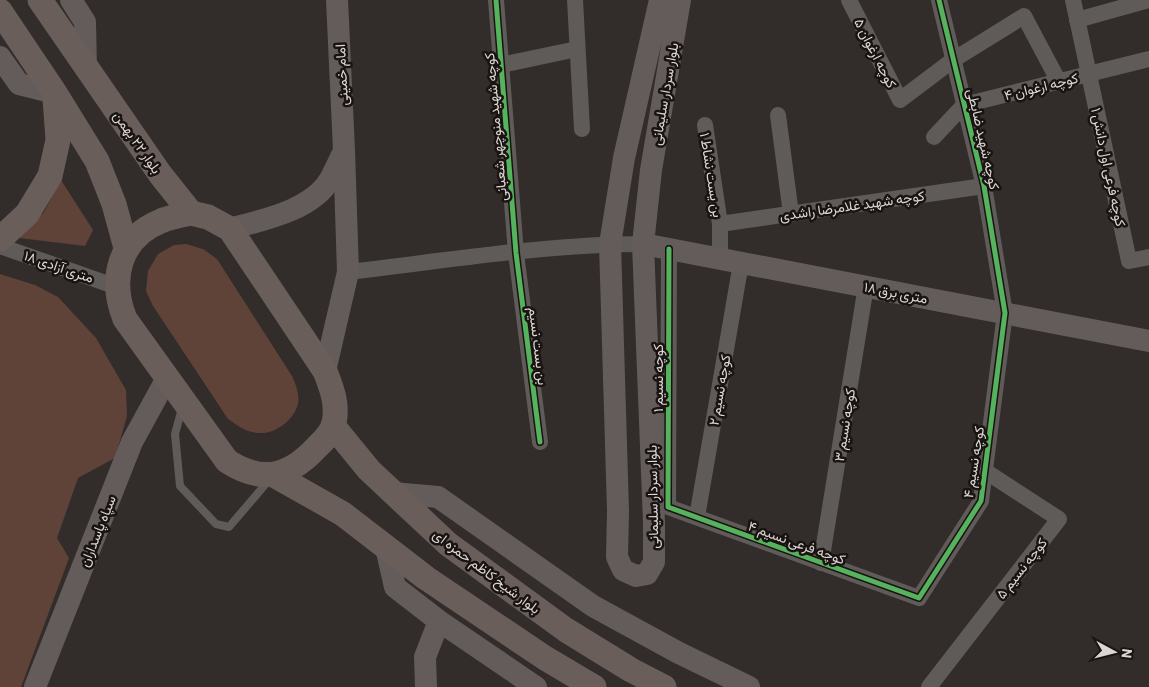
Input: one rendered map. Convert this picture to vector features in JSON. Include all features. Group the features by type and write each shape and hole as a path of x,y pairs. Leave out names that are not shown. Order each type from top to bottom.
{"main road":[{"name":"بلوار ۲۲ بهمن","path":"40,0 160,174 191,213"},
{"path":"71,0 85,22 86,69"},
{"name":"امام خمینی","path":"325,371 348,272 337,0"},
{"name":"بلوار سردار سلیمانی","path":"660,0 624,158 610,244 618,511 617,557 622,570 636,576 647,574 654,562 643,244 652,170 680,0"},
{"path":"0,11 55,93 96,161 114,204 126,248"},
{"path":"0,57 19,84 55,93"},
{"path":"0,239 27,214 50,176 58,140 55,93"},
{"path":"230,229 282,214 307,202 328,183 344,150"},
{"path":"191,213 208,217 230,229 325,371 334,394 336,410 334,426 323,441 308,457 290,470 274,475 257,474 242,470 226,461 125,318 118,302 119,266 126,248 141,232 161,220 191,213"},
{"name":"۱۸ متری برق","path":"643,244 1149,341"},
{"name":"سپاه پاسداران","path":"35,687 132,442 167,378"},
{"name":"بلوار شیخ کاظم حمزه ای","path":"334,426 369,470 448,544 566,630 631,670 664,687"},
{"path":"274,475 343,514 426,578 545,658 594,687"},
{"path":"393,493 438,497 593,606 679,654 750,687"},
{"path":"386,547 395,587 439,621 536,687"},
{"path":"426,687 426,657 439,621"}],"street":[{"name":"کوچه شهید منوچهر شعبانی","path":"496,0 516,253"},
{"path":"575,0 582,129"},
{"name":"کوچه ارغوان ۵","path":"849,0 900,100 953,60"},
{"name":"کوچه شهید ضابطی","path":"939,0 984,186 1005,313"},
{"name":"کوچه فرعی اول دانش ۱","path":"1073,0 1129,261 1149,257"},
{"path":"1077,20 1148,0 1149,6"},
{"path":"953,60 1024,16 1059,82"},
{"path":"501,66 577,49"},
{"name":"کوچه ارغوان ۴","path":"964,105 1149,59"},
{"path":"934,137 964,105"},
{"path":"778,115 791,214"},
{"name":"بن یست نشاط ۱","path":"705,125 720,224 731,261"},
{"name":"کوچه شهید غلامرضا راشدی","path":"720,224 984,186"},
{"path":"348,272 610,244 643,244"},
{"name":"۱۸ متری آزادی","path":"0,246 117,287"},
{"name":"کوچه نسیم ۱","path":"668,507 669,249"},
{"name":"بن بست نسیم","path":"516,253 540,442"},
{"name":"کوچه نسیم ۲","path":"698,517 731,261"},
{"name":"کوچه نسیم ۳","path":"822,563 866,286"},
{"name":"کوچه نسیم ۴","path":"919,598 981,501 1005,313"},
{"name":"کوچه نسیم ۵","path":"929,687 1059,519 985,471"},
{"name":"کوچه فرعی نسیم ۴","path":"668,507 919,598"}],"lane":[{"path":"183,401 176,434 180,486 216,524 229,527 274,475"}],"shaded area":[{"path":"61,180 93,230 85,246 19,238 44,212"},
{"path":"186,244 203,249 217,259 292,376 298,391 298,403 295,412 287,422 277,429 266,433 255,433 243,429 228,419 153,306 146,291 148,271 158,254 174,245"},
{"path":"0,274 35,285 58,297 96,338 126,390 127,416 115,458 78,478 57,538 69,558 21,687 0,687"}],"cycle path":[{"path":"496,0 516,253 540,442"},
{"path":"669,249 668,507 919,598 981,501 1005,313 984,186 939,0"}]}
